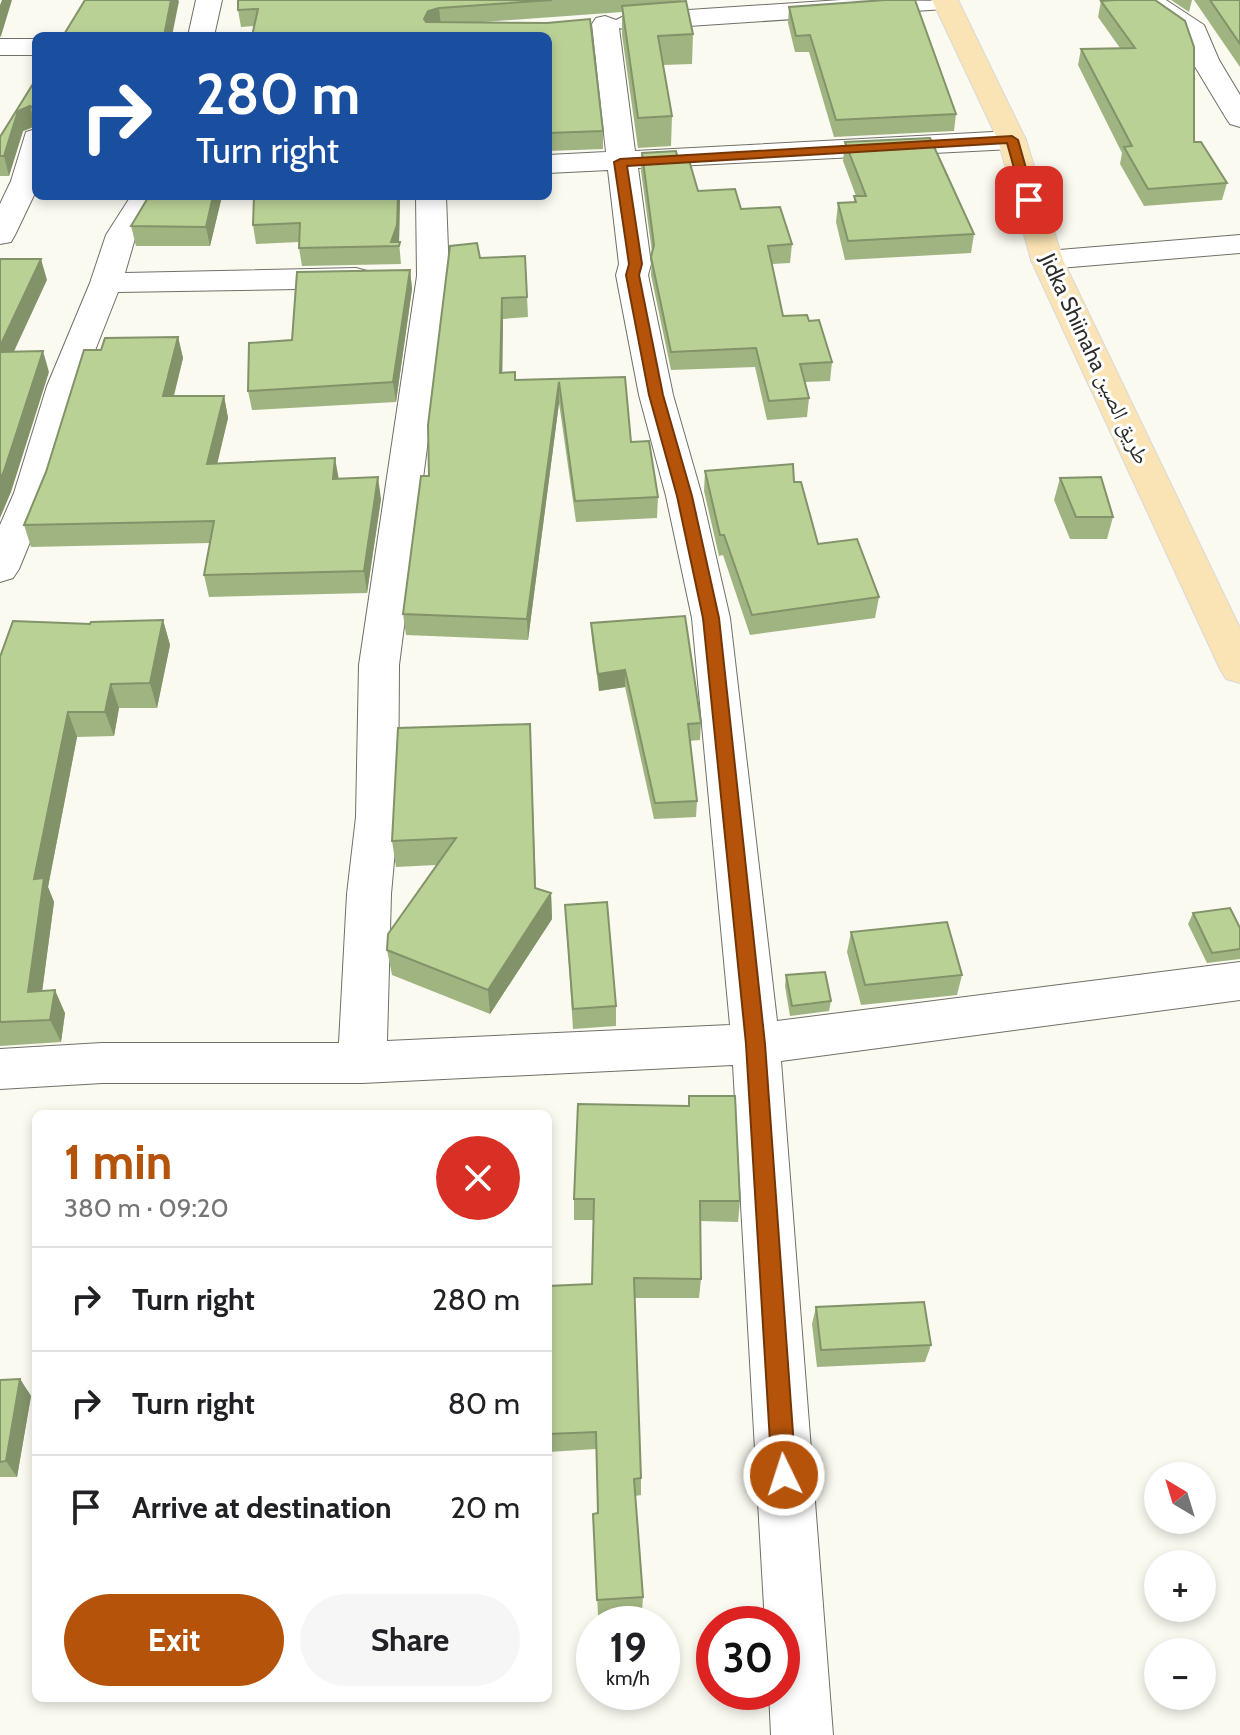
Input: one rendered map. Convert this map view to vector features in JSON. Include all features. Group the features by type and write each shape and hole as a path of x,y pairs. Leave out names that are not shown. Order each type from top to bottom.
{"main road":[{"name":"Jidka Shiinaha طريق الصين","path":"945,0 1012,140 1047,260 1240,669"}],"street":[{"path":"202,32 209,0"},
{"path":"575,26 759,6 945,0"},
{"path":"1142,0 1163,8 1195,31 1205,60 1240,118"},
{"path":"605,24 635,264 632,275 656,395 684,496 711,618 756,1044 802,1735"},
{"path":"0,47 32,47"},
{"path":"1205,60 1240,58"},
{"path":"552,164 1012,140"},
{"path":"0,235 32,149"},
{"path":"0,569 32,493 64,386 106,283 121,235 143,200"},
{"path":"362,1063 369,894 377,817 379,665 407,277 430,200"},
{"path":"1047,260 1240,244"},
{"path":"106,283 407,277"},
{"path":"0,1069 102,1063 362,1063 756,1044 1240,981"}],"building":[{"path":"85,0 171,0 165,32 65,32"},
{"path":"238,0 552,0 439,8 428,11 424,19 426,22 547,23 590,19 603,131 552,133 552,32 253,32 258,9 238,10"},
{"path":"915,0 956,114 836,120 810,35 796,36 789,7"},
{"path":"1155,0 1185,21 1194,47 1194,142 1201,142 1227,183 1148,189 1124,147 1132,146 1081,49 1135,48 1101,1"},
{"path":"1210,0 1240,0 1240,44"},
{"path":"686,1 693,34 658,36 672,116 638,118 622,6"},
{"path":"32,85 32,108 18,111 4,156 0,156 0,137"},
{"path":"930,138 974,234 848,241 838,203 856,202 854,196 866,196 845,142"},
{"path":"676,151 678,160 689,160 698,191 735,189 741,209 780,207 792,244 768,246 783,316 807,315 809,321 819,320 832,362 800,364 809,398 769,401 756,348 671,352 651,257 654,245 642,153"},
{"path":"147,200 212,200 206,227 131,226"},
{"path":"254,200 398,200 397,225 391,242 400,242 399,246 299,248 300,223 253,225"},
{"path":"477,243 480,258 525,256 527,297 502,298 500,373 515,372 515,380 625,377 631,442 649,441 658,497 575,501 559,382 527,619 403,614 421,476 429,476 428,425 450,246"},
{"path":"0,259 41,259 0,346"},
{"path":"410,270 393,382 248,391 249,343 292,340 297,272"},
{"path":"178,337 163,396 224,396 207,464 335,458 333,479 378,477 364,571 204,575 214,521 24,525 46,472 84,350 101,350 105,338"},
{"path":"43,351 4,471 0,479 0,352"},
{"path":"793,464 794,482 801,482 818,544 857,539 879,597 752,615 724,535 720,535 705,471"},
{"path":"1101,477 1113,517 1076,517 1060,478"},
{"path":"685,616 701,723 688,724 697,801 655,803 625,670 598,674 591,623"},
{"path":"163,620 150,683 111,684 105,712 68,712 34,879 44,878 28,992 55,990 50,1020 0,1022 0,657 13,621 90,624"},
{"path":"530,724 535,888 551,893 488,990 387,950 388,934 456,838 392,841 398,728"},
{"path":"607,902 616,1006 573,1009 565,905"},
{"path":"1230,908 1240,928 1240,949 1212,953 1193,913"},
{"path":"947,922 962,975 865,985 851,932"},
{"path":"825,972 831,1001 792,1006 786,975"},
{"path":"689,1096 735,1096 740,1201 700,1201 701,1279 634,1278 641,1478 634,1479 643,1597 597,1600 593,1514 598,1513 596,1432 552,1434 552,1286 592,1284 594,1199 574,1199 578,1104 689,1106"},
{"path":"924,1302 931,1345 821,1350 816,1307"},
{"path":"20,1379 6,1461 0,1462 0,1380"}],"route":[{"path":"784,1475 756,1044 711,618 684,496 656,395 632,275 635,264 620,162 1012,140 1029,200"}]}
